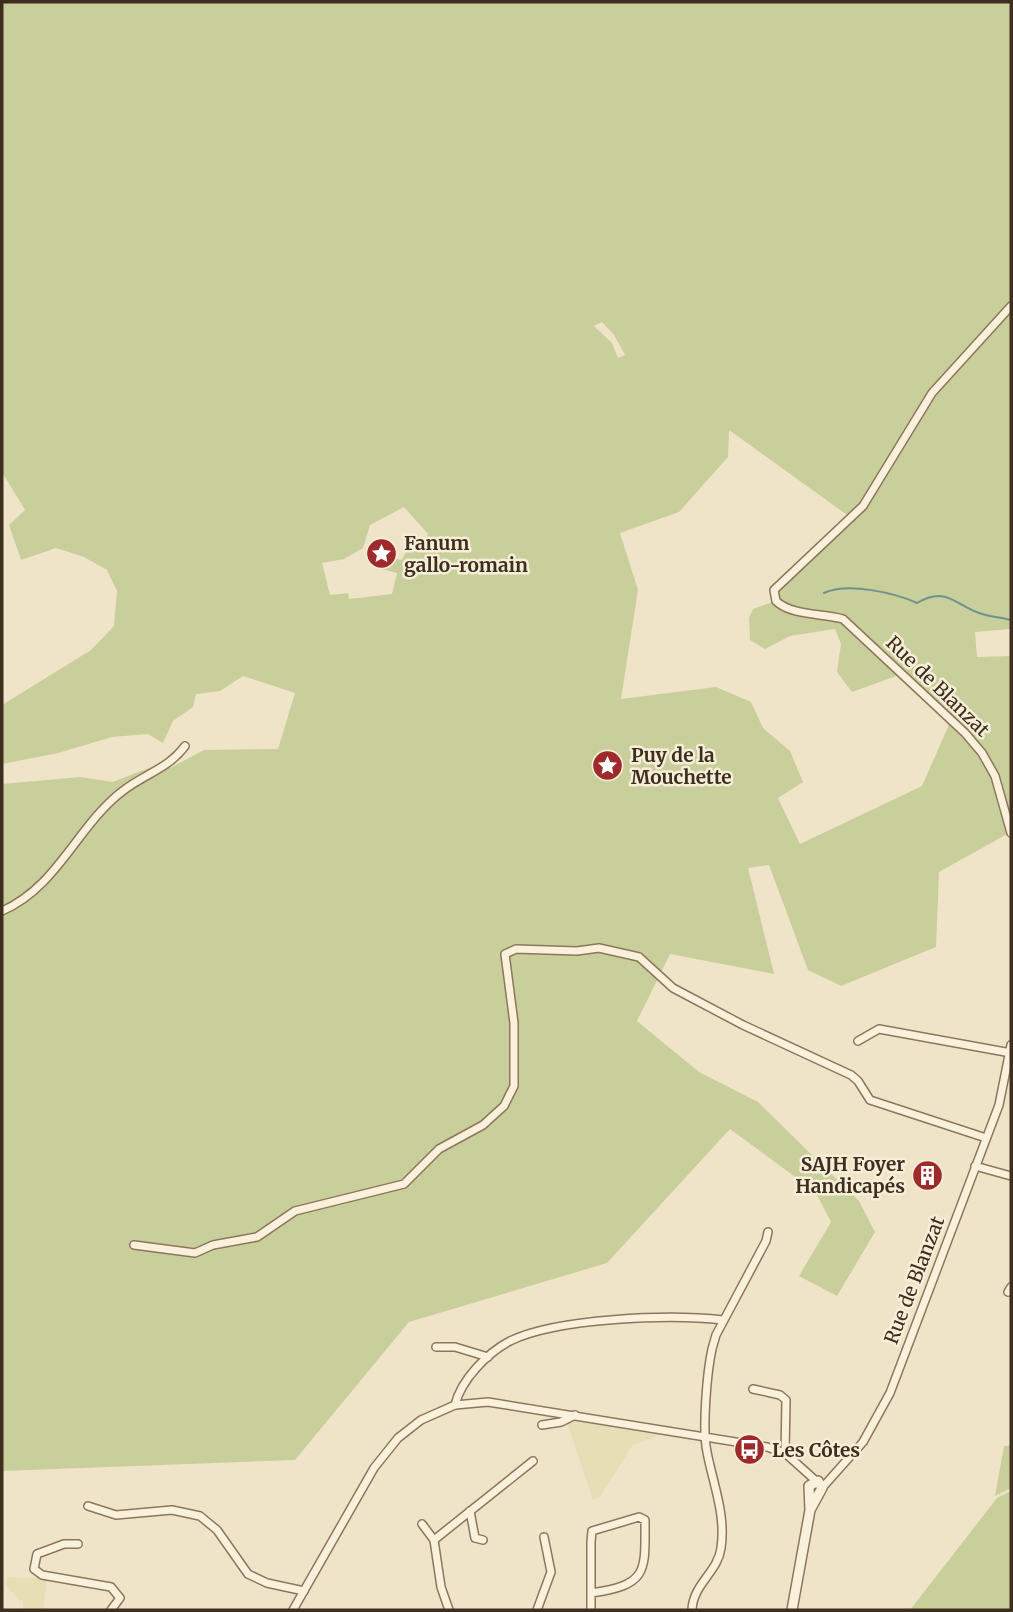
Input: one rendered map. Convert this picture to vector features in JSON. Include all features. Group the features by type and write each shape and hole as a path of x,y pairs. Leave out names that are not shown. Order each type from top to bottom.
{"street":[{"name":"Rue de Blanzat","path":"1011,306 932,393 863,506 774,590 776,601 786,610 844,619 965,733 995,776 1011,833"},
{"path":"2,911 54,873 125,789 162,769 185,746"},
{"path":"134,1245 195,1253 213,1245 257,1237 295,1211 404,1184 439,1149 483,1125 504,1106 514,1086 514,1023 505,954 516,949 577,951 599,948 639,957 673,988 743,1025 850,1075 870,1100 986,1138"},
{"path":"858,1041 880,1029 1011,1050"},
{"name":"Rue de Blanzat","path":"792,1610 815,1487 834,1474 863,1442 880,1416 920,1321 999,1105 1011,1050"},
{"path":"975,1166 1011,1176"},
{"path":"692,1610 698,1587 716,1563 721,1548 719,1500 706,1437 709,1362 723,1321 766,1241 768,1232"},
{"path":"455,1405 457,1394 488,1357 510,1342 538,1332 631,1318 723,1321"},
{"path":"436,1347 455,1347 488,1357"},
{"path":"753,1389 780,1395 786,1400 785,1453"},
{"path":"293,1610 374,1468 389,1447 421,1420 455,1405 506,1402 785,1453 803,1470 815,1487"},
{"path":"542,1424 561,1422 575,1415"},
{"path":"434,1540 533,1461"},
{"path":"88,1506 116,1515 172,1510 200,1516 217,1530 248,1574 267,1583 304,1591"},
{"path":"470,1511 475,1538 483,1540"},
{"path":"591,1593 636,1580 642,1574 645,1565 645,1520 639,1517 592,1531 591,1593 591,1610"},
{"path":"422,1524 434,1540 441,1587 449,1610"},
{"path":"537,1610 551,1572 544,1537"},
{"path":"78,1544 64,1544 37,1554 33,1562 34,1569 42,1575 111,1587 120,1598 111,1610"}],"shaded area":[{"path":"574,1421 659,1435 632,1446 600,1497 593,1500 567,1423"},
{"path":"7,1577 47,1579 43,1610 23,1610 23,1601 18,1600 6,1584"}],"green space":[{"path":"2,2 1011,2 1011,629 975,632 977,657 1011,656 1011,832 939,872 936,947 841,986 808,970 769,865 748,868 774,974 670,954 637,1021 699,1072 758,1102 859,1201 875,1232 837,1296 799,1276 831,1222 818,1197 730,1129 607,1263 409,1322 295,1460 2,1471 2,784 80,777 113,782 151,767 170,768 204,750 278,749 295,693 243,676 220,691 196,694 193,707 173,721 163,743 148,734 112,737 58,753 2,764 2,705 91,650 114,626 117,591 107,570 84,557 56,548 21,560 9,525 25,510 2,472","holes":["602,322 614,335 625,355 618,358 612,343 594,326","729,430 850,517 774,590 775,601 753,609 749,618 750,640 765,649 790,636 835,629 841,644 837,672 852,692 902,674 951,720 922,786 800,844 778,798 803,782 790,751 763,728 751,702 716,687 621,699 638,590 620,533 679,512 728,457","404,507 428,534 425,543 408,547 402,560 391,558 378,568 397,573 392,594 349,599 348,593 330,595 322,563 344,559 363,548 370,525"]},
{"path":"1011,1445 1011,1488 995,1496 1004,1446"},
{"path":"1011,1491 1011,1610 910,1610 997,1498"}],"waterway":[{"path":"824,593 858,589 897,596 917,603 927,598 943,596 979,613 1011,620"}],"place":[{"name":"Fanum gallo-romain","path":"381,554"},
{"name":"Puy de la Mouchette","path":"608,766"},
{"name":"SAJH Foyer Handicapés","path":"928,1175"},
{"name":"Les Côtes","path":"749,1450"}]}
